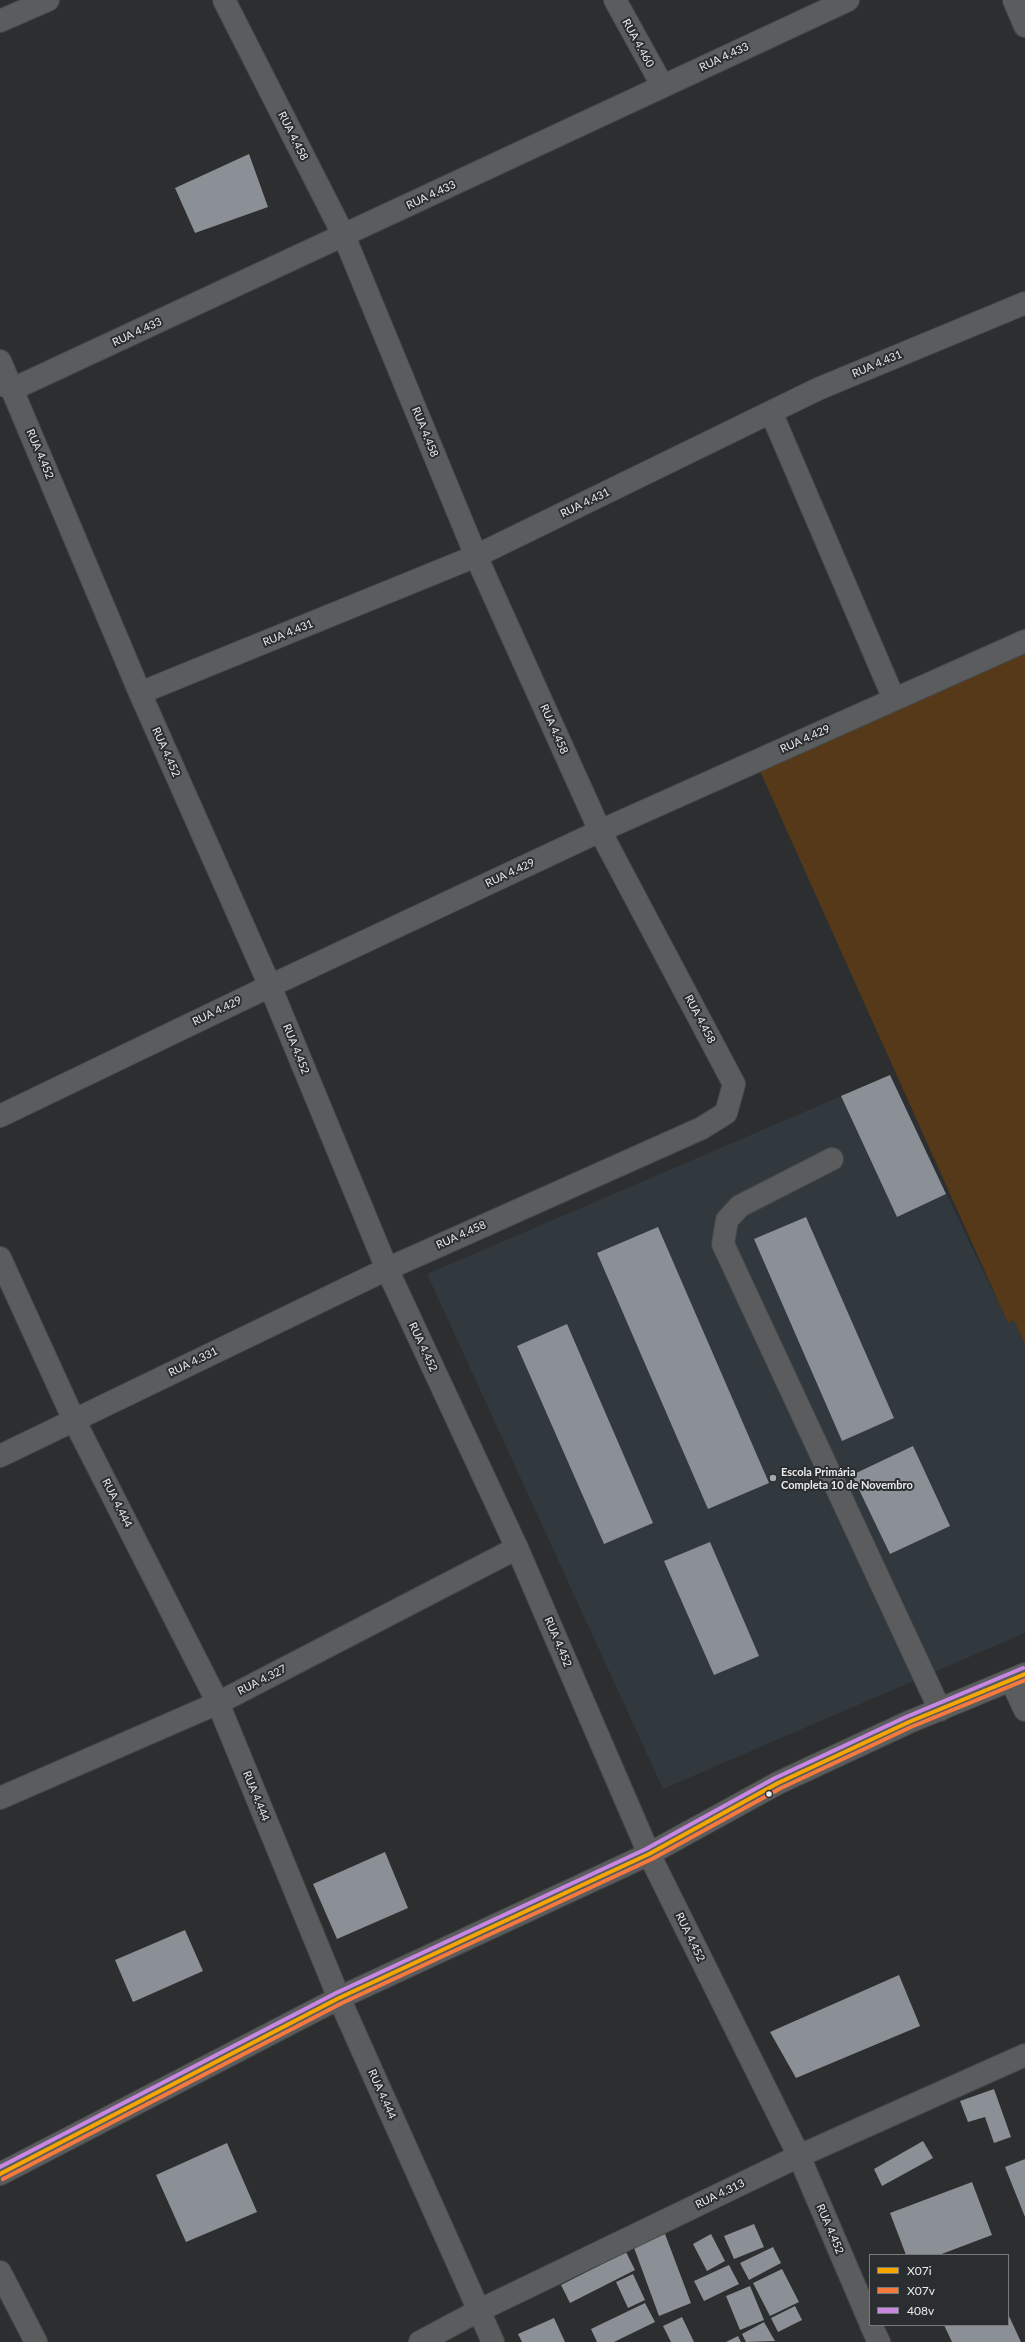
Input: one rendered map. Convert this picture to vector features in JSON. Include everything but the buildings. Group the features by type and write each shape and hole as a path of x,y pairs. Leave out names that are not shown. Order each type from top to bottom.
{"street":[{"path":"0,21 48,0"},
{"name":"RUA 4.458","path":"224,0 344,236 476,556 600,831 734,1084 726,1113 702,1128 387,1268"},
{"name":"RUA 4.460","path":"615,0 662,85"},
{"name":"RUA 4.433","path":"6,386 344,236 662,85 848,0"},
{"path":"1014,0 1025,26"},
{"name":"RUA 4.431","path":"140,693 476,556 818,389 1025,303"},
{"name":"RUA 4.452","path":"0,361 6,386 270,986 387,1268 517,1548 650,1854 799,2156 869,2320"},
{"path":"771,412 894,699"},
{"name":"RUA 4.429","path":"0,1116 270,986 600,831 1025,641"},
{"path":"832,1159 740,1206 727,1220 723,1244 940,1710"},
{"name":"RUA 4.444","path":"0,1258 74,1420 218,1703 339,1998 493,2342"},
{"name":"RUA 4.331","path":"0,1456 387,1268"},
{"name":"RUA 4.327","path":"0,1798 218,1703 517,1548"},
{"path":"0,2174 339,1998 650,1854 778,1783 940,1710 1018,1677 1025,1710"},
{"name":"RUA 4.313","path":"420,2342 478,2311 799,2156 1025,2055"},
{"path":"0,2272 36,2342"},
{"path":"872,2326 879,2342"}],"shaded area":[{"path":"1025,641 1025,1344 1014,1320 1008,1323 756,762"},
{"name":"Escola Primária Completa 10 de Novembro","path":"890,1075 1008,1323 1025,1315 1025,1633 663,1789 427,1274"}],"transit line":[{"name":"408v","path":"0,2167 336,1993 646,1849 775,1778 906,1717 1023,1668"},
{"name":"X07i","path":"0,2174 339,1998 649,1854 778,1783 909,1722 1025,1674"},
{"name":"X07v","path":"3,2179 342,2003 652,1859 781,1788 911,1727 1025,1680"}],"place":[{"name":"Escola Primária Completa 10 de Novembro","path":"773,1478"}]}
